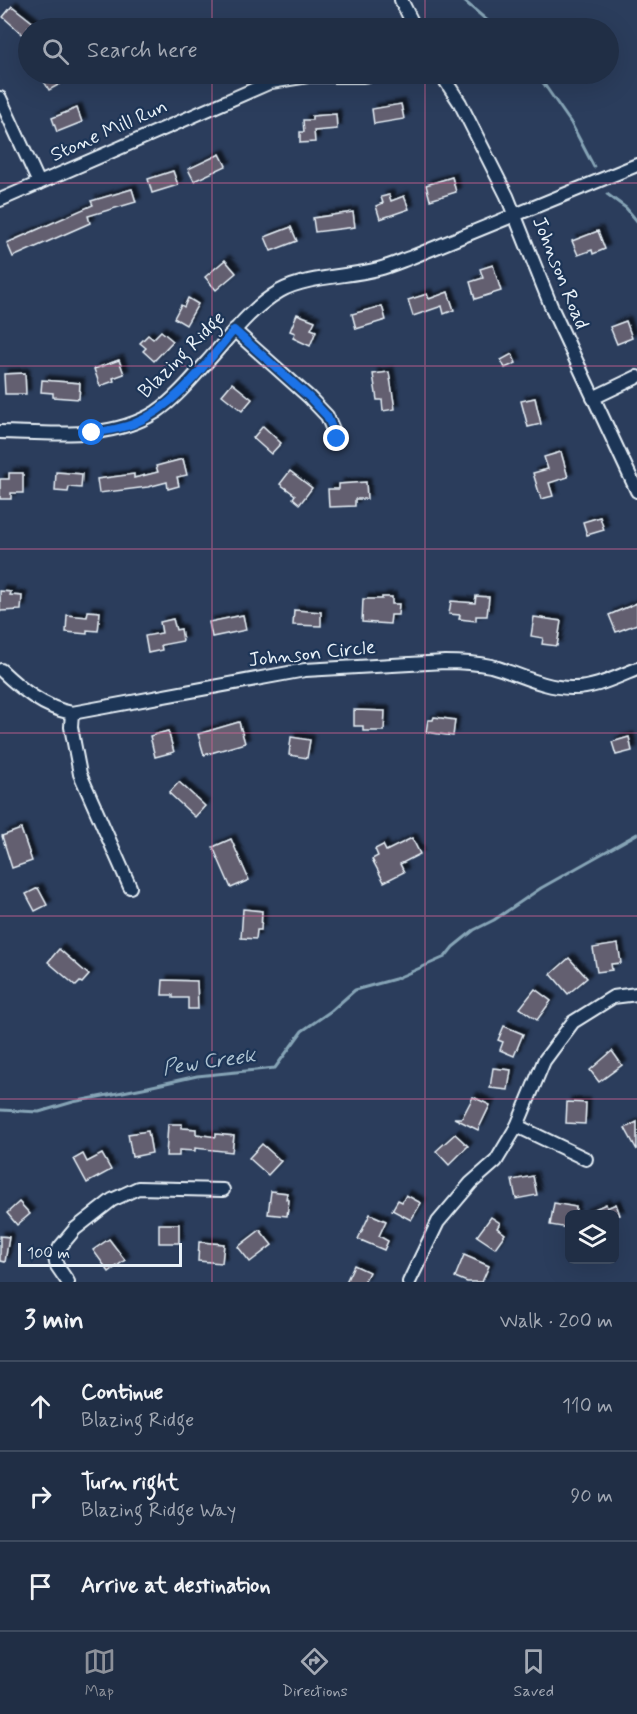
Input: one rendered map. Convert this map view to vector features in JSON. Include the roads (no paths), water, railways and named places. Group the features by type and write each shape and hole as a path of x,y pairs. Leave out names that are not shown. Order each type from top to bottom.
{"street":[{"path":"401,0 411,18"},
{"name":"Stone Mill Run","path":"0,200 266,84"},
{"name":"Johnson Road","path":"447,84 487,154 516,216 553,311 637,491"},
{"path":"0,98 39,183"},
{"name":"Blazing Ridge","path":"0,432 92,433 133,424 157,411 177,393 234,330 257,308 282,290 378,269 516,216 637,165"},
{"path":"234,330 327,416 337,439"},
{"path":"593,398 637,377"},
{"name":"Johnson Circle","path":"72,713 305,670 466,662 490,666 556,686 571,688 604,682 637,669"},
{"path":"1,670 21,689 59,711 72,713 71,727 80,774 130,887"},
{"path":"409,1282 438,1222 471,1183 496,1161 517,1126 544,1061 573,1022 613,997 637,994"},
{"path":"517,1126 586,1159"},
{"path":"68,1282 57,1266 55,1258 60,1247 75,1230 112,1200 138,1188 223,1190"}],"waterway":[{"path":"463,0 484,18"},
{"path":"544,84 571,123 594,167"},
{"path":"607,194 626,208 637,221"},
{"name":"Pew Creek","path":"0,1110 39,1112 73,1102 197,1076 275,1068 302,1031 331,1011 355,990 395,979 445,957 453,947 474,930 494,920 541,888 637,834"}]}
